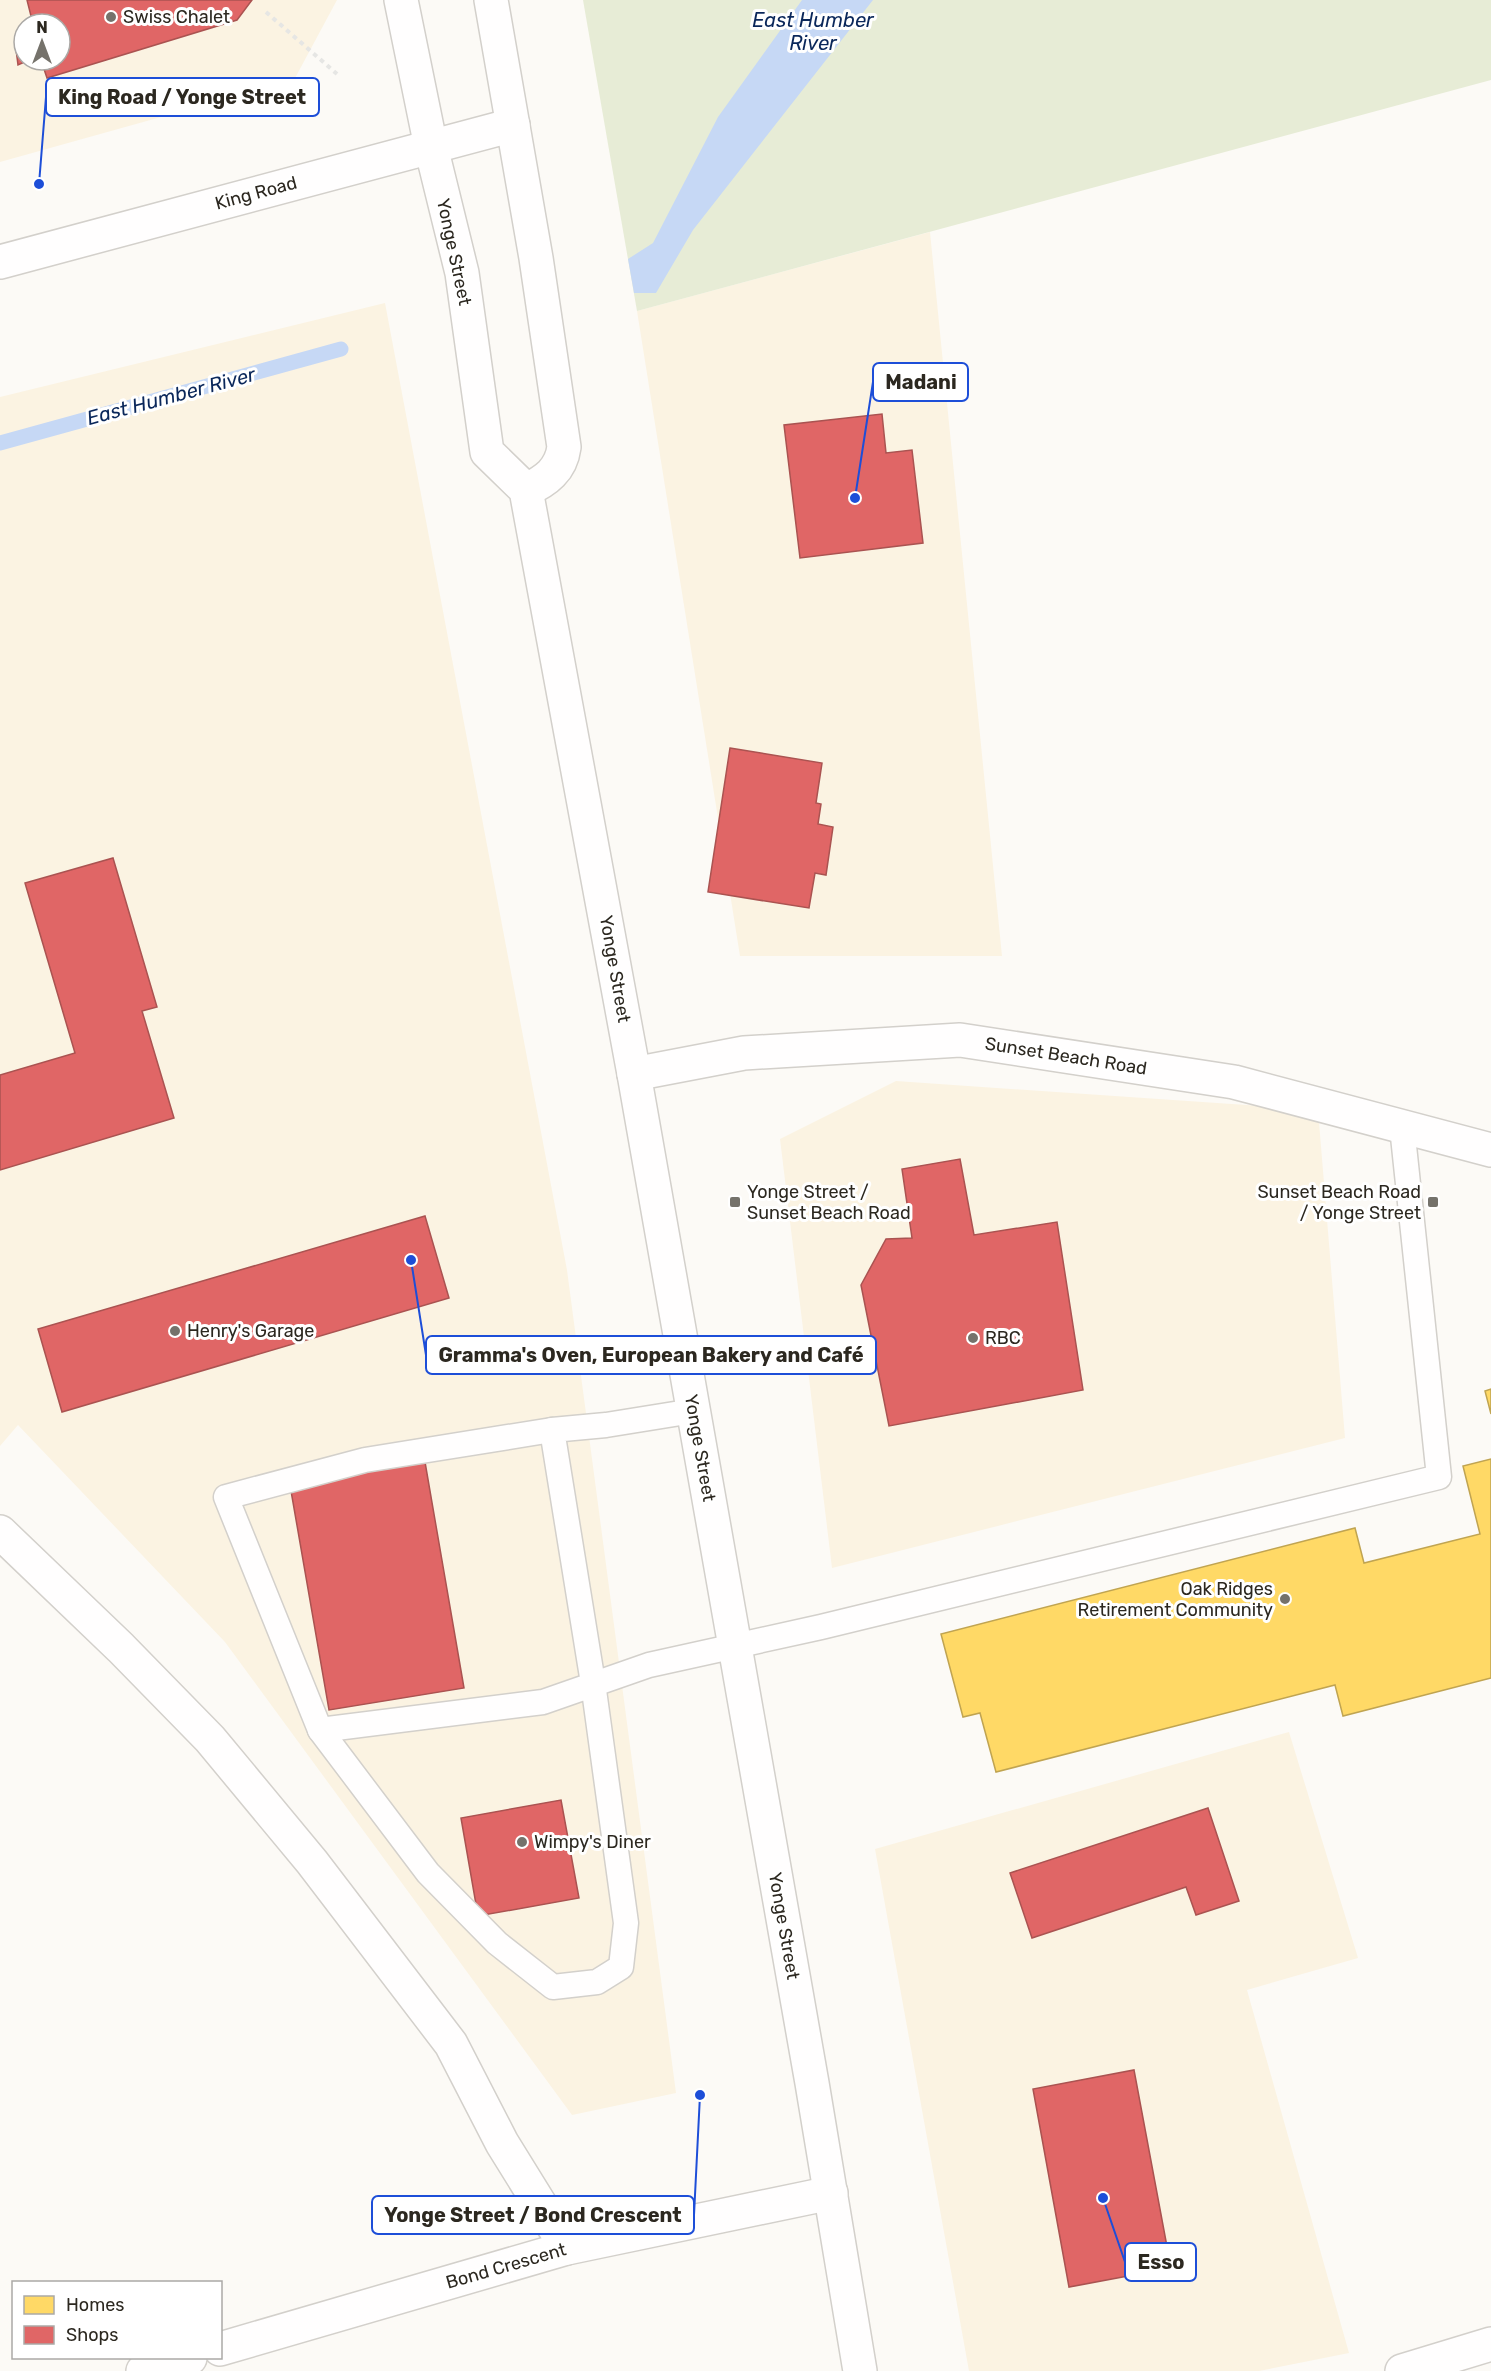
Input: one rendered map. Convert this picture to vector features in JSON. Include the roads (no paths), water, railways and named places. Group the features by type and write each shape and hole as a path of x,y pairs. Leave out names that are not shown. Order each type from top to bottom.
{"main road":[{"name":"Yonge Street","path":"401,0 431,147 462,273 487,452 526,490 634,1074 831,2193 860,2371"},
{"path":"490,0 536,258 564,447 563,457 552,475 526,490"},
{"name":"King Road","path":"0,262 513,125"},
{"name":"Sunset Beach Road","path":"634,1074 744,1053 960,1040 1234,1082 1491,1150"},
{"path":"0,1532 121,1647 210,1739 312,1862 451,2044 502,2142 567,2248"},
{"name":"Bond Crescent","path":"222,2348 567,2248 831,2193"},
{"path":"1402,2371 1491,2344"},
{"path":"143,2371 186,2359"}],"lane":[{"path":"320,1730 543,1702 649,1665 735,1647 1439,1477 1402,1127"},
{"path":"552,1430 593,1683 626,1923 621,1967 597,1982 554,1987 497,1942 428,1873 320,1730 226,1497 365,1460 552,1430 606,1425 693,1411"}],"water":[{"name":"East Humber River","path":"802,0 873,0 693,230 656,293 634,293 628,259 653,243 718,117"}],"waterway":[{"name":"East Humber River","path":"0,443 341,349"}],"place":[{"name":"Swiss Chalet","path":"111,17"},
{"name":"King Road / Yonge Street","path":"39,184"},
{"name":"Madani","path":"855,498"},
{"name":"Yonge Street / Sunset Beach Road","path":"735,1202"},
{"name":"Sunset Beach Road / Yonge Street","path":"1433,1202"},
{"name":"Gramma's Oven, European Bakery and Café","path":"411,1260"},
{"name":"Henry's Garage","path":"175,1331"},
{"name":"RBC","path":"973,1338"},
{"name":"Oak Ridges Retirement Community","path":"1285,1599"},
{"name":"Wimpy's Diner","path":"522,1842"},
{"name":"Yonge Street / Bond Crescent","path":"700,2095"},
{"name":"Esso","path":"1103,2198"}]}
